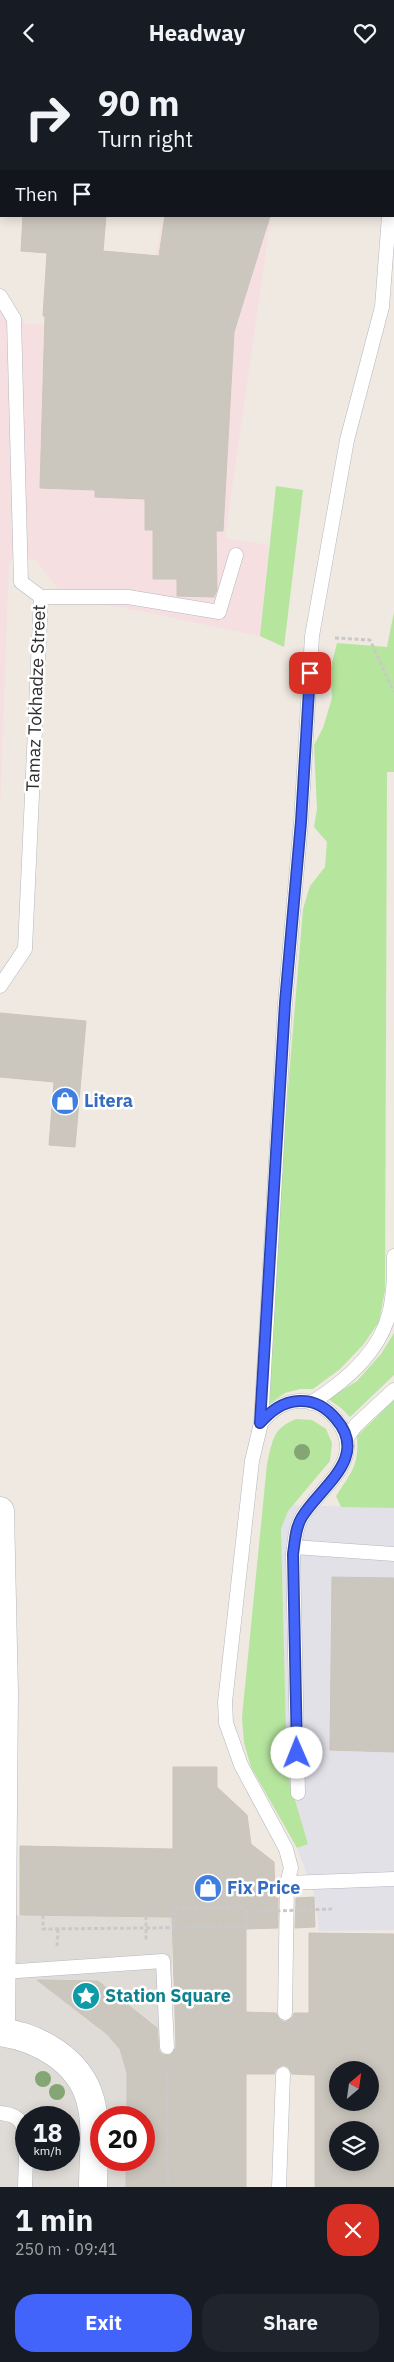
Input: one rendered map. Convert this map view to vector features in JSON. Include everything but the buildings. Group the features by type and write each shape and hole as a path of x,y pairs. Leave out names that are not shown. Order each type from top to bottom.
{"street":[{"path":"0,1511 4,1693 3,1972 0,2032 27,2038 48,2048 66,2060 84,2084 90,2099 93,2117 93,2187"}],"lane":[{"path":"285,2013 287,1883 291,1868 286,1849 241,1765 226,1723 225,1709 252,1461 260,1423 285,1003 301,822 312,636 347,440 382,307 389,217"},
{"name":"Tamaz Tokhadze Street","path":"0,296 14,319 21,582 41,597 26,949 0,986"},
{"path":"41,597 128,597 219,612 236,555"},
{"path":"311,1403 330,1391 352,1373 378,1338 388,1316 393,1291 394,1256"},
{"path":"346,1439 356,1425 394,1390"},
{"path":"260,1423 271,1411 285,1404 301,1401 317,1404 330,1412 341,1424 346,1439 346,1455 341,1470 302,1517 296,1533 294,1547 298,1793"},
{"path":"294,1547 394,1555"},
{"path":"287,1883 394,1879"},
{"path":"3,1972 163,1961 167,2047"},
{"path":"279,2187 283,2074"},
{"path":"0,2113 12,2115 20,2119 26,2131 25,2187"}],"path":[{"path":"312,636 370,640 394,691"},
{"path":"210,1899 210,1908"},
{"path":"176,1928 174,1909 246,1907"},
{"path":"43,1915 43,1929 247,1927 246,1911 332,1909"},
{"path":"146,1916 146,1929"},
{"path":"167,2047 168,2187"}],"shaded area":[{"path":"164,217 271,217 225,538 269,545 260,636 120,607 68,602 35,559 9,561 0,811 0,312 8,312 26,324 141,325"},
{"path":"292,1505 394,1508 394,1930 319,1931 314,1893 297,1848 308,1844 287,1773 281,1529"},
{"name":"Station Square","path":"246,1899 246,1934 172,1934 172,2103 185,2187 0,2187 0,1911 20,1916"}],"green space":[{"path":"276,486 303,490 284,647 260,636"},
{"path":"394,612 394,772 387,772 385,1290 379,1322 363,1345 340,1369 313,1389 300,1389 285,1393 269,1404 282,1161 303,909 310,886 325,867 327,842 314,827 317,809 314,745 323,728 332,698 330,671 337,643 387,647"},
{"path":"394,1333 394,1375 350,1417 328,1399 357,1381 381,1354"},
{"path":"394,1400 394,1508 341,1507 336,1496 353,1468 357,1455 357,1436"},
{"path":"296,1419 312,1420 326,1429 332,1443 330,1461 288,1511 281,1529 287,1773 308,1844 297,1848 251,1767 244,1743 242,1717 267,1464 272,1442 278,1431"}],"place":[{"name":"Litera","path":"65,1101"},
{"name":"Fix Price","path":"208,1888"},
{"name":"Station Square","path":"86,1996"}],"route":[{"path":"297,1753 293,1554 296,1533 302,1517 341,1470 346,1455 346,1439 341,1424 330,1412 317,1404 301,1401 285,1404 271,1411 260,1423 285,1003 301,822 310,673"}]}
